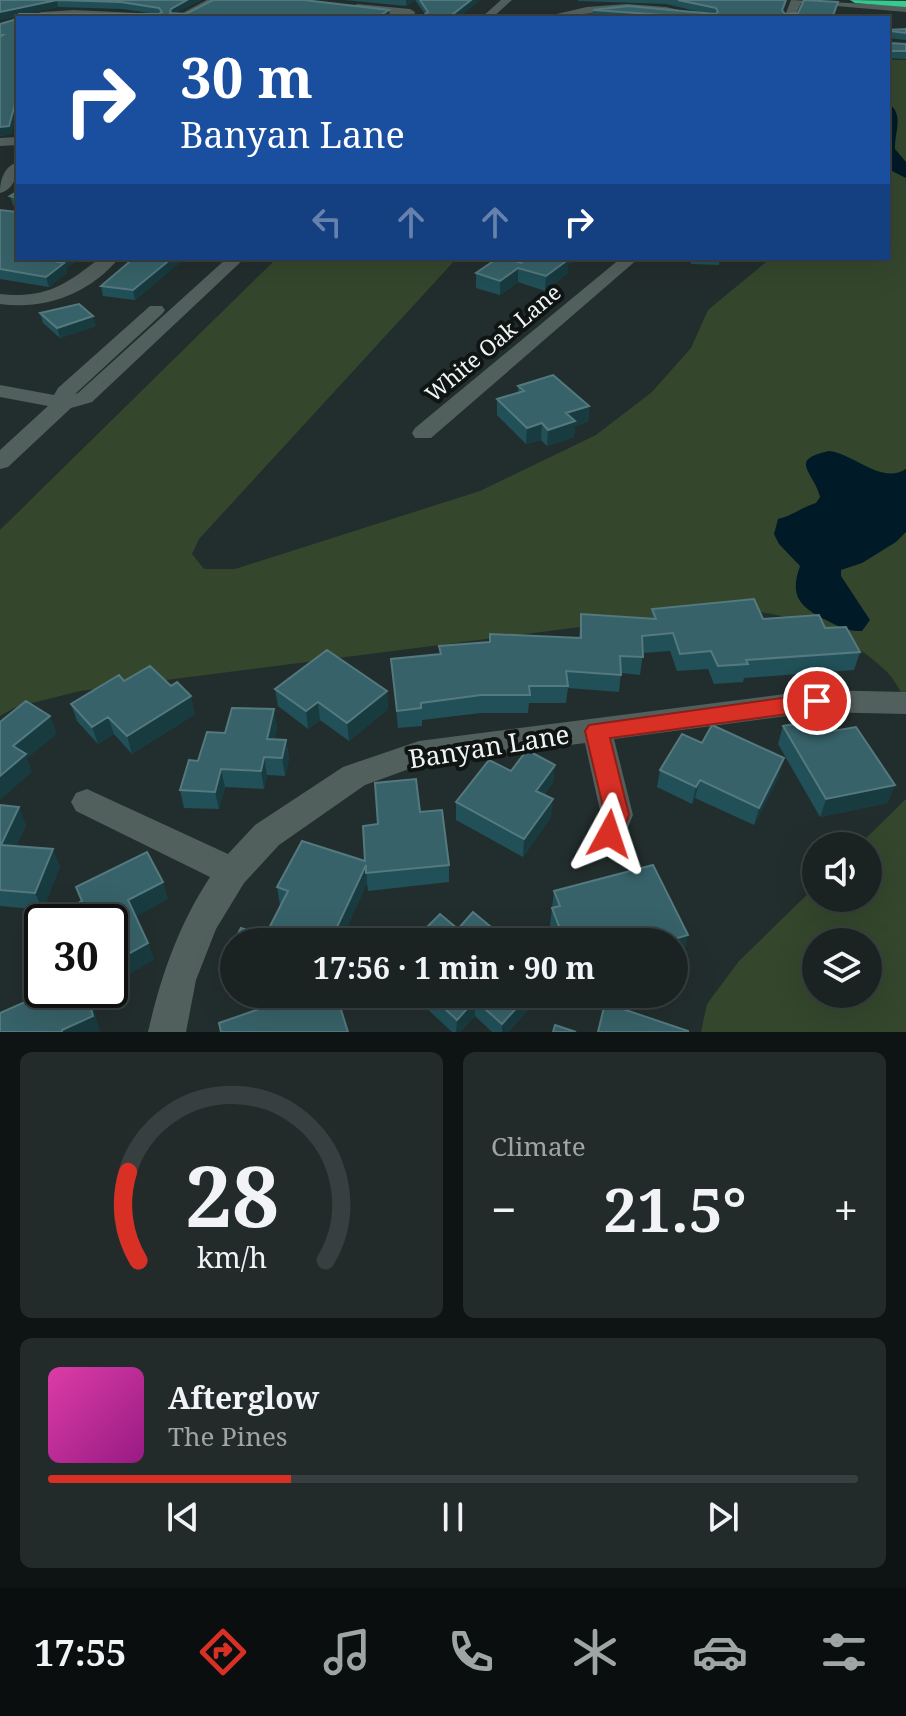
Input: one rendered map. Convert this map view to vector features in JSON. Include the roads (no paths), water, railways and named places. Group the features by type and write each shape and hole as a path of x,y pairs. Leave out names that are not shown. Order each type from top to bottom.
{"highway":[{"path":"855,0 906,6"}],"street":[{"path":"182,16 215,0"},
{"path":"488,16 507,0"},
{"path":"502,16 521,0"},
{"path":"790,16 795,2 800,0 906,6"},
{"path":"683,12 687,5 700,2"},
{"path":"550,16 589,4 700,16"},
{"path":"338,5 410,15"},
{"path":"36,16 60,11 87,11 136,16"},
{"path":"0,189 16,169"},
{"path":"0,299 42,302 66,294 108,260"},
{"path":"0,462 64,403 65,392 213,260"},
{"path":"0,391 64,403 85,398 235,260"},
{"name":"White Oak Lane","path":"423,433 629,260"},
{"name":"Banyan Lane","path":"167,1032 178,980 201,921 232,872 267,835 354,776 419,753 817,701 906,703"},
{"path":"597,731 617,815 609,834"},
{"path":"87,802 232,872"}],"water":[{"path":"890,105 898,124 895,149 906,162 906,178 890,170"},
{"path":"829,451 877,471 896,473 906,469 906,532 896,542 862,563 841,570 841,576 870,620 862,631 839,626 803,605 796,585 800,566 779,544 774,534 778,519 816,503 820,497 806,463 809,458"}]}
